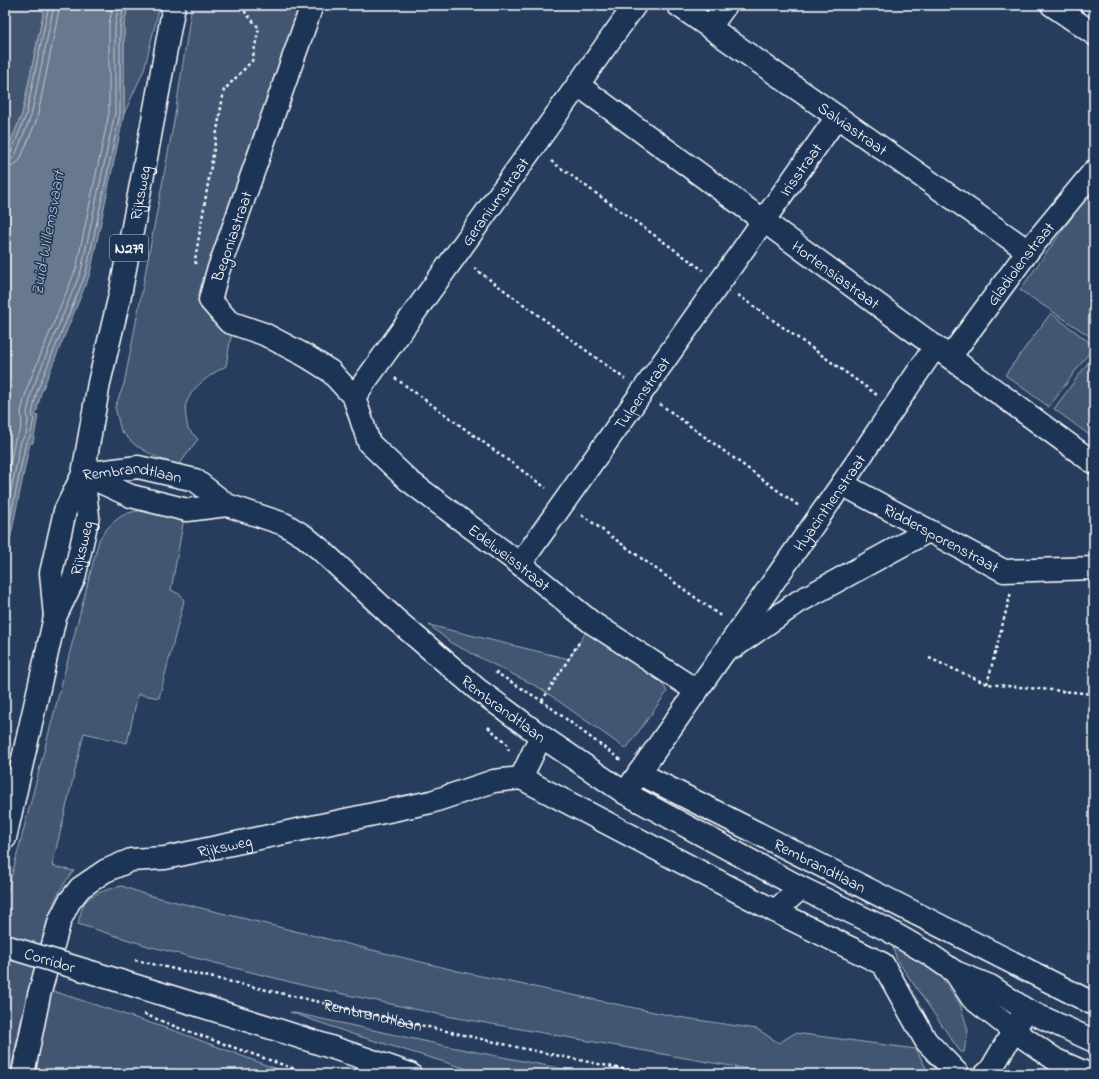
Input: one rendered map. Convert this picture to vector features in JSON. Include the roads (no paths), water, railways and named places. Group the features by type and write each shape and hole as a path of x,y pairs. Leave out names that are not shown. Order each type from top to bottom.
{"street":[{"name":"Rijksweg","path":"5,838 55,617 52,573 65,511 83,474 100,383 120,295 174,5"},
{"name":"Begoniastraat","path":"312,5 217,274 210,300 229,322 264,334 306,356 330,371 354,397"},
{"name":"Geraniumstraat","path":"354,397 635,5"},
{"name":"Salviastraat","path":"678,5 1028,251"},
{"path":"710,27 726,5"},
{"path":"1052,5 1094,34"},
{"name":"Hortensiastraat","path":"578,85 1094,463"},
{"name":"Irisstraat","path":"764,221 837,117"},
{"name":"Gladiolenstraat","path":"942,352 1094,171"},
{"name":"Tulpenstraat","path":"520,564 764,221"},
{"name":"Hyacinthenstraat","path":"625,793 842,484 942,352"},
{"name":"Edelweisstraat","path":"354,397 369,443 408,480 520,564 591,622 697,691"},
{"name":"Rembrandtlaan","path":"83,474 138,466 195,480 227,505 284,524 304,536 321,550 394,618 477,689 541,736 625,793 801,888 886,929 929,954 955,972 990,986 1026,1010 1094,1041"},
{"name":"Rembrandtlaan","path":"83,474 131,496 188,510 227,505"},
{"name":"Riddersporenstraat","path":"842,484 1004,571 1094,568"},
{"name":"Hyacinthenstraat","path":"720,657 798,602 928,531"},
{"path":"541,736 521,778 775,911 883,964 926,1041 958,1074"},
{"name":"Rembrandtlaan","path":"639,773 1094,1004"},
{"name":"Rijksweg","path":"23,1074 39,994 60,920 69,902 80,888 105,870 131,860 165,858 431,802 494,781 521,778"},
{"name":"Rembrandtlaan","path":"775,911 801,888"},
{"name":"Corridor","path":"5,946 359,1056"},
{"name":"Rembrandtlaan","path":"955,972 972,998 1014,1032 1056,1060 1088,1074"},
{"path":"986,1074 990,1071 1026,1010"},
{"path":"359,1056 386,1074"},
{"path":"359,1056 410,1074"}],"water":[{"name":"Zuid-Willemsvaart","path":"45,5 128,5 124,25 124,114 90,274 37,406 38,408 35,415 38,416 33,443 30,443 5,564 5,156 22,114"}]}
